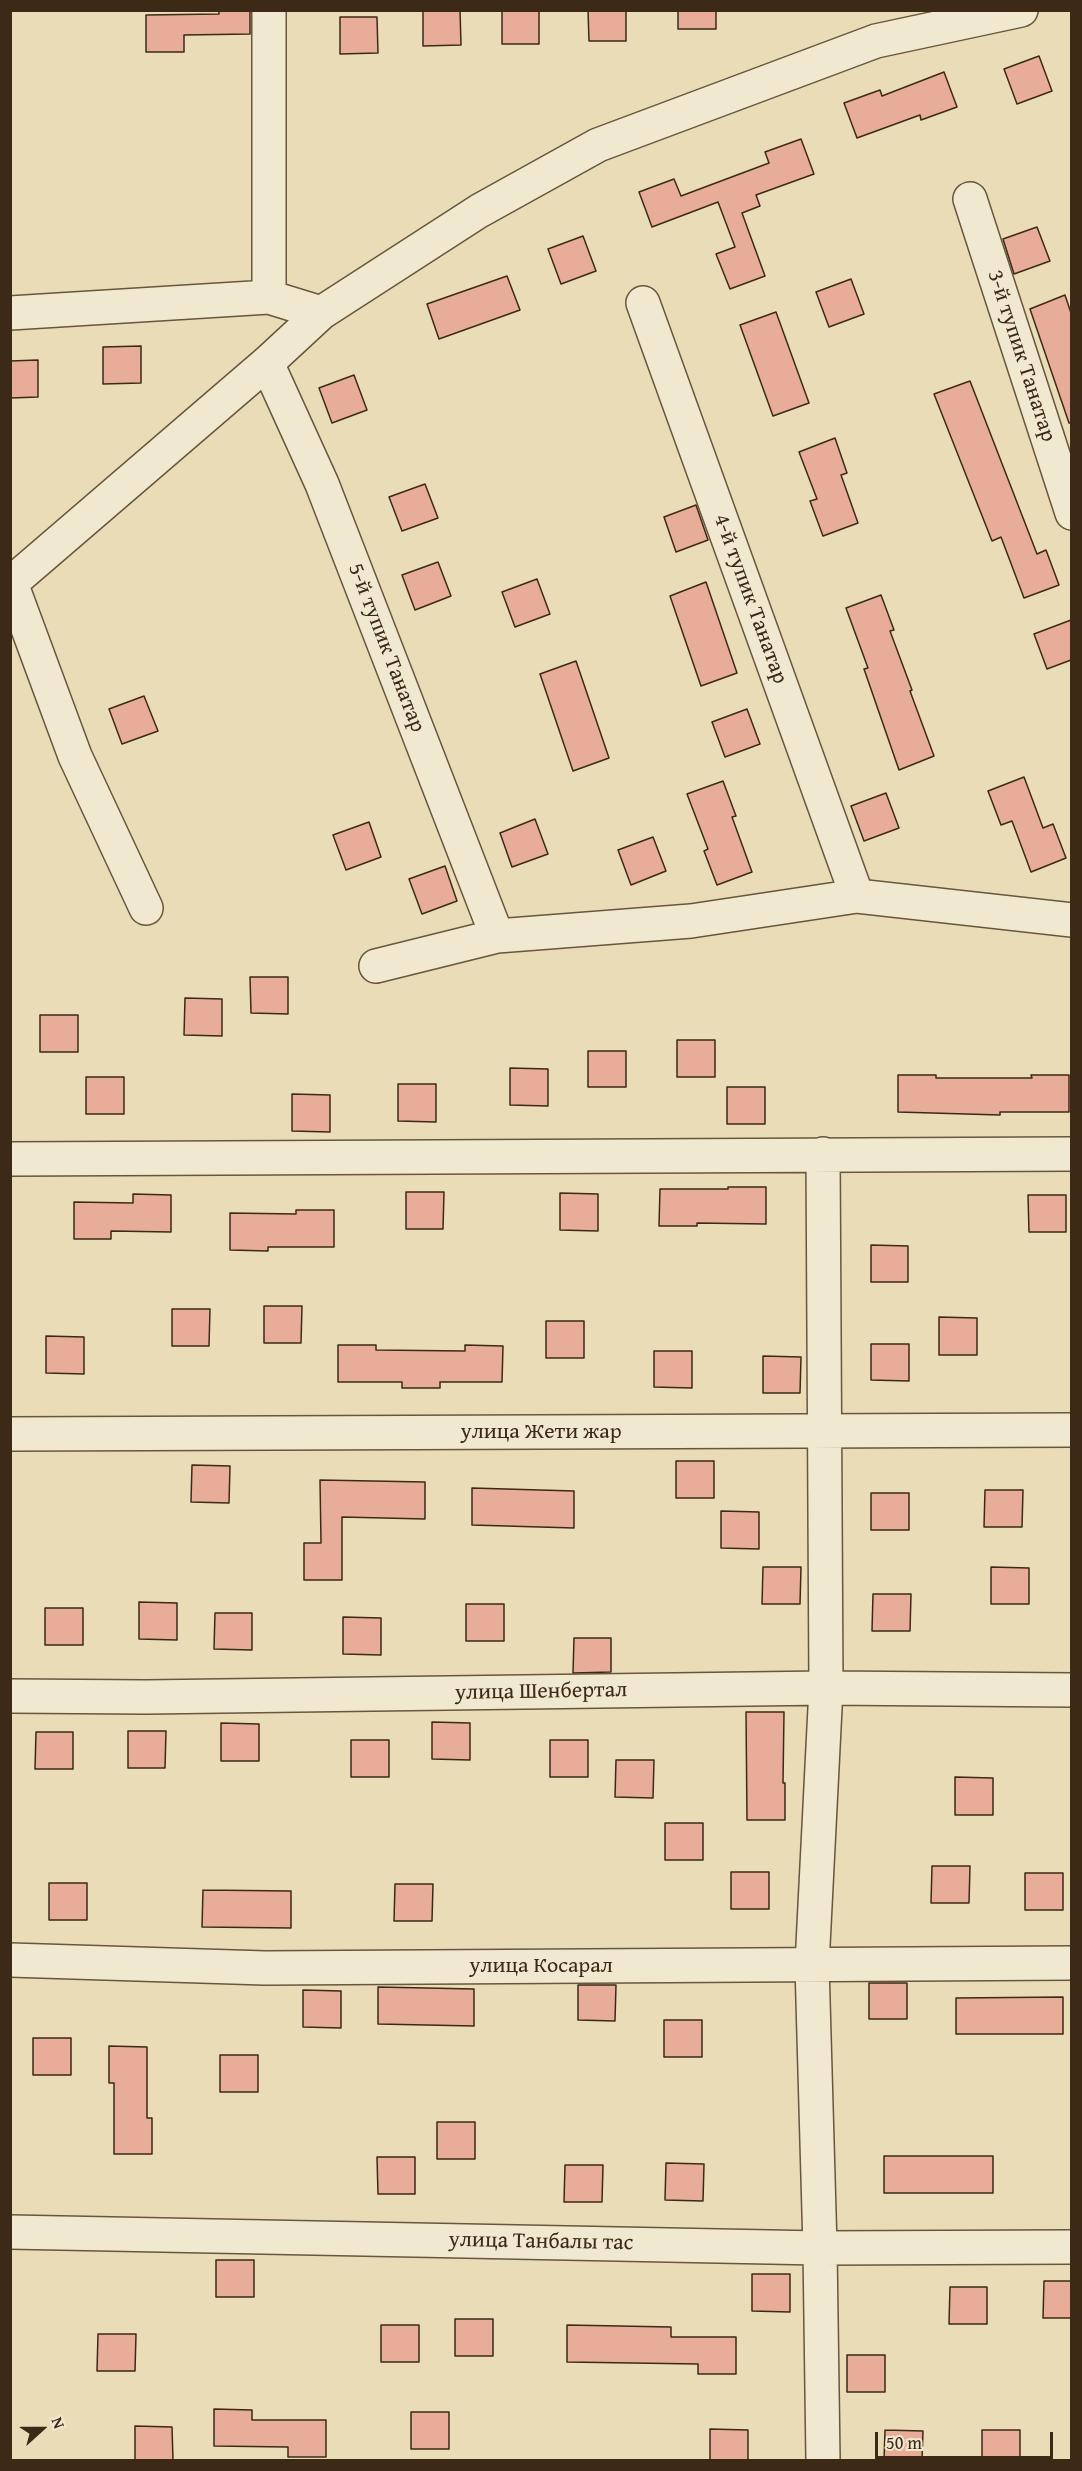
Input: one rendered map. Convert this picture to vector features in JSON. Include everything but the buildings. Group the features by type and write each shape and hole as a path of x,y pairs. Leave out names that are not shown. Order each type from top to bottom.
{"street":[{"path":"269,10 269,297"},
{"path":"146,908 75,756 11,584 267,363 321,313 479,211 598,145 876,41 1021,10"},
{"name":"3-й тупик Танатар","path":"970,199 1071,513"},
{"path":"10,313 269,297 321,313"},
{"name":"4-й тупик Танатар","path":"643,303 858,896"},
{"name":"5-й тупик Танатар","path":"267,363 322,484 497,936"},
{"path":"376,966 497,936 691,921 858,896 1071,920"},
{"path":"823,1154 826,1688 812,1965 823,2460"},
{"path":"10,1159 1071,1154"},
{"name":"улица Жети жар","path":"10,1434 1071,1430"},
{"name":"улица Шенбертал","path":"10,1696 146,1697 826,1688 1071,1690"},
{"name":"улица Косарал","path":"10,1960 265,1968 1071,1964"},
{"name":"улица Танбалы тас","path":"10,2232 820,2248 1071,2247"}]}
